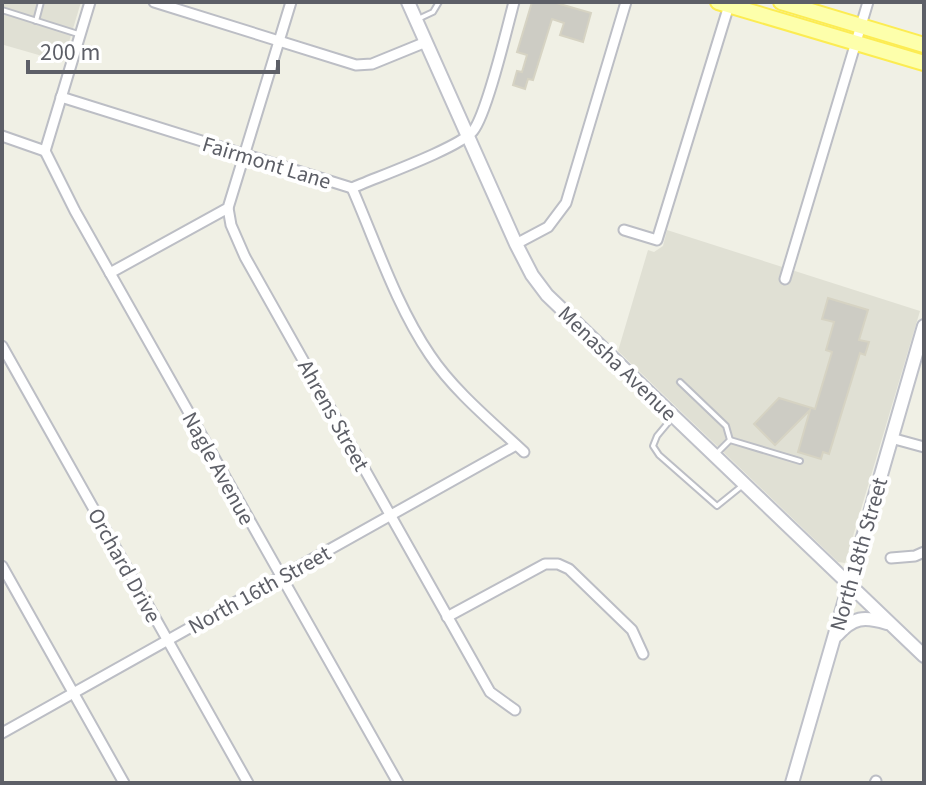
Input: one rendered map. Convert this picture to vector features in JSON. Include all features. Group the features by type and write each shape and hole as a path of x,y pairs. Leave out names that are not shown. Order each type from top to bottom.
{"main road":[{"path":"781,2 924,45"},
{"path":"726,3 924,63"}],"street":[{"path":"2,136 45,151 90,2"},
{"path":"154,2 341,62 363,66 426,42"},
{"path":"110,273 228,208 291,2"},
{"name":"Menasha Avenue","path":"408,2 516,244 532,275 547,295 924,656"},
{"path":"468,136 480,119 514,2"},
{"path":"516,244 548,227 566,203 626,2"},
{"path":"785,279 868,2"},
{"path":"624,230 657,240 726,3"},
{"name":"Fairmont Lane","path":"61,97 352,188 468,136"},
{"name":"Nagle Avenue","path":"45,151 54,174 398,783"},
{"name":"North 16th Street","path":"2,733 390,516 520,448 444,374 430,355 407,312 352,188"},
{"name":"Ahrens Street","path":"228,208 231,225 245,257 447,617 490,692 515,710"},
{"name":"North 18th Street","path":"792,783 924,329"},
{"name":"Orchard Drive","path":"2,346 248,783"},
{"path":"891,438 924,447"},
{"path":"891,558 924,552"},
{"path":"447,617 545,564 558,564 569,569 632,630 643,654"},
{"path":"2,566 124,783"},
{"path":"835,638 847,623 855,619 875,619 890,624"}],"lane":[{"path":"36,21 41,2"},
{"path":"416,20 433,12 439,2"},
{"path":"2,10 80,34"},
{"path":"680,382 726,426 730,440"},
{"path":"673,416 653,446 659,455 717,506 744,484"},
{"path":"714,455 730,440"},
{"path":"730,440 800,461"}],"shaded area":[{"path":"2,2 81,2 63,62 4,45 2,50"},
{"path":"667,230 920,311 845,563 838,562 618,351 648,250 654,252 663,246"}],"building":[{"path":"532,2 553,2 591,13 583,42 560,35 564,23 552,19 533,80 528,79 525,89 513,85 517,71 522,72 527,55 517,52"},
{"path":"828,298 868,310 859,340 869,342 865,355 860,353 829,454 823,452 821,459 798,452 810,410 775,445 754,424 779,398 815,409 832,352 826,350 834,322 822,319"}]}
